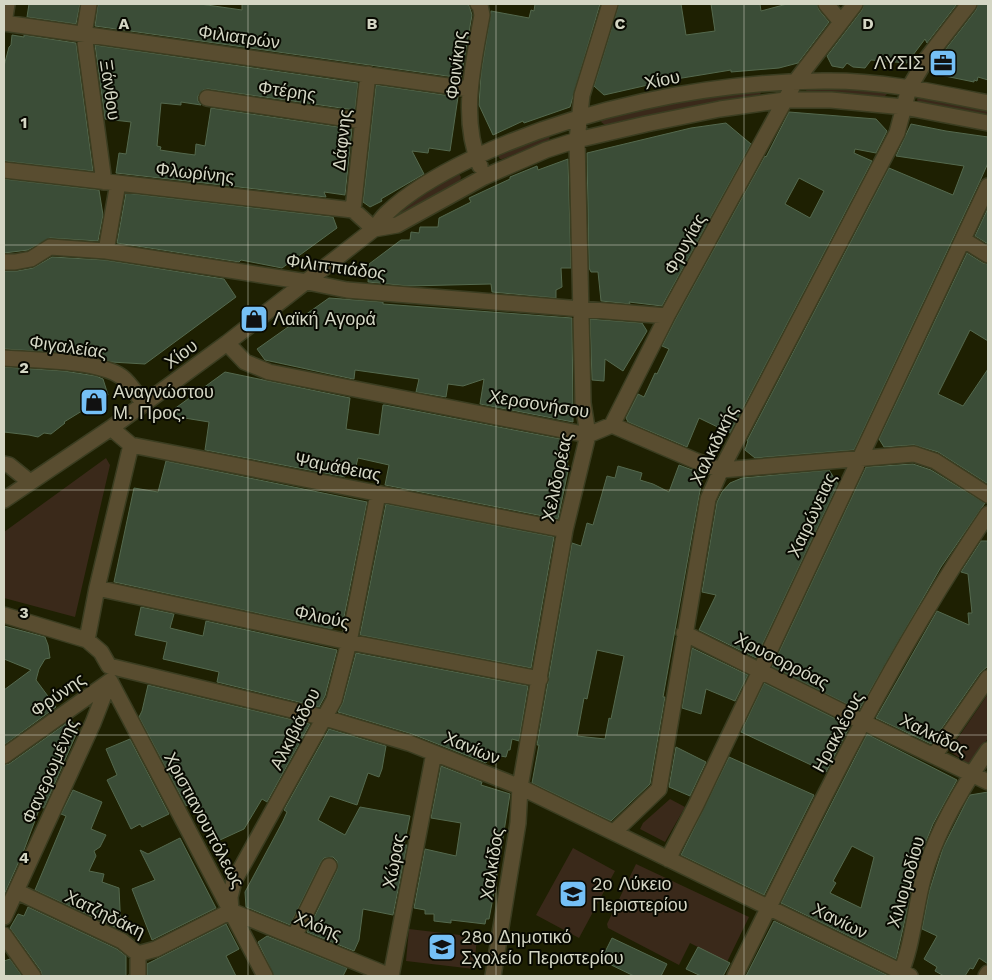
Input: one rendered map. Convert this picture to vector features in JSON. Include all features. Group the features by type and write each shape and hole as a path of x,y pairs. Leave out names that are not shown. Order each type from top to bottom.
{"street":[{"path":"4,23 7,4"},
{"name":"Ξάνθου","path":"89,4 84,34 111,182 106,251"},
{"name":"Χελιδορέας","path":"520,788 565,530 588,435 583,403 580,310 579,118 582,95 610,4"},
{"path":"826,4 841,22"},
{"name":"Φρυγίας","path":"612,425 667,316 795,82 855,4"},
{"name":"Χαλκιδικής","path":"614,832 658,789 708,499 721,470 897,133 910,88 927,58 969,4"},
{"name":"Φοινίκης","path":"480,10 469,89 469,120 476,157 484,176"},
{"name":"Φιλιατρών","path":"4,23 469,89"},
{"name":"Δάφνης","path":"353,210 368,74"},
{"name":"Χίου","path":"4,500 111,428 227,343 374,229 388,212 414,192 454,168 520,137 579,118 712,89 795,82 858,82 910,88 988,103"},
{"name":"Φτέρης","path":"207,98 362,121"},
{"name":"Χίου","path":"374,229 397,225 484,176 526,158 578,140 685,116 785,100 831,100 904,107 988,123"},
{"name":"Φλωρίνης","path":"4,170 353,210"},
{"name":"Χαιρώνειας","path":"668,859 760,671 988,186"},
{"path":"353,210 374,229"},
{"path":"964,240 988,255"},
{"name":"Φιλιππιάδος","path":"4,262 31,259 50,247 106,251 307,282 347,290 667,316"},
{"name":"Χερσονήσου","path":"227,343 245,362 269,372 588,435 612,425 721,470 914,454 935,461 988,495"},
{"name":"Φιγαλείας","path":"4,358 77,364 107,369 122,377 144,404"},
{"name":"Ψαμάθειας","path":"111,428 131,445 565,530"},
{"path":"87,640 97,588 131,445"},
{"path":"4,464 9,465 30,482"},
{"name":"Αλκιβιάδου","path":"231,912 230,897 234,881 334,700 349,642 378,494"},
{"name":"Ηρακλέους","path":"735,976 863,722 906,644 988,514"},
{"name":"Φλιούς","path":"97,588 349,642 540,679"},
{"path":"4,615 87,640 101,652 110,666"},
{"name":"Χρυσορρόας","path":"684,633 863,722"},
{"name":"Χανίων","path":"110,666 325,718 434,752 520,788 614,832 903,975"},
{"name":"Φανερωμένης","path":"4,917 110,681 110,666"},
{"path":"934,756 988,678"},
{"name":"Φρύνης","path":"4,756 110,681"},
{"name":"Χριστιανουπόλεως","path":"110,681 265,976"},
{"name":"Χαλκίδος","path":"863,722 988,782"},
{"name":"Χιλιομοδίου","path":"903,975 922,880 932,848 971,774 988,750"},
{"name":"Χώρας","path":"391,976 434,752"},
{"name":"Χαλκίδος","path":"493,976 518,823 520,788"},
{"path":"294,938 329,866"},
{"name":"Χατζηδάκη","path":"16,891 122,941 138,954 156,949 231,912"},
{"name":"Χλόης","path":"231,912 391,976"},
{"path":"4,935 33,976"},
{"path":"138,954 138,976"}],"shaded area":[{"path":"808,86 886,91 887,94 883,98 807,93"},
{"path":"761,92 758,97 719,102 605,125 601,122 603,118 716,93"},
{"path":"918,97 988,108 988,116 919,103"},
{"path":"550,135 549,141 502,159 498,156 499,152"},
{"path":"459,174 461,177 460,181 396,219 394,215 420,196"},
{"path":"106,458 110,465 75,617 4,598 4,532"},
{"path":"988,694 988,738 970,765 949,751"},
{"path":"670,799 685,807 665,842 640,829 643,823"},
{"path":"573,848 615,871 579,938 536,915"},
{"path":"636,864 749,917 727,962 690,943 679,965 608,928 607,924"},
{"path":"409,929 477,937 474,969 406,961"}],"building":[{"path":"29,4 80,4 76,24 27,17"},
{"path":"98,4 200,4 242,10 242,4 464,4 469,5 472,15 461,78 95,26"},
{"path":"535,4 600,4 570,107 524,123 523,121 493,135 479,105 481,73 491,11 529,18 531,10 534,11"},
{"path":"619,4 681,4 686,35 715,31 711,4 760,4 761,11 787,4 817,4 819,10 829,22 798,63 779,68 731,72 731,70 670,80 604,95 594,86"},
{"path":"864,4 957,4 927,43 925,39 907,63 871,60 865,68 853,67 847,63 843,68 832,66 827,56 862,10"},
{"path":"978,4 988,4 988,80 978,77 977,81 974,80 974,82 940,75 935,63 976,10"},
{"path":"12,35 76,43 93,171 4,161 4,66 11,45"},
{"path":"95,45 358,83 355,110 208,89 203,90 198,96 198,101 201,105 181,102 181,105 161,103 157,146 161,147 160,150 180,153 195,155 196,144 205,146 211,108 352,129 345,195 324,192 326,197 116,173 119,153 126,154 131,122 105,119"},
{"path":"376,85 458,97 450,151 429,148 428,153 412,151 424,174 370,207 363,202"},
{"path":"789,112 876,119 887,131 876,153 855,149 854,153 872,161 730,433 699,418 687,447 628,422 626,418 638,394 644,397 655,373 657,374 669,349 662,346 675,320","holes":["799,178 824,191 810,218 785,204"]},
{"path":"726,123 751,144 662,306 601,301 598,272 591,272 589,268 587,153 691,128"},
{"path":"911,124 988,137 988,163 980,181 854,450 755,458 745,450 747,441 889,168 953,195 964,166 896,156"},
{"path":"568,159 571,268 561,268 562,287 556,290 556,298 492,292 491,284 408,286 368,282 369,264 401,240 410,240 411,232 419,233 420,227 438,227 439,218 471,202 469,198 510,179 510,177 537,166 538,170"},
{"path":"4,179 99,190 103,215 98,241 50,238 28,250 4,253"},
{"path":"126,193 333,217 337,228 282,268 241,260 239,262 117,243"},
{"path":"988,208 988,244 975,236"},
{"path":"967,253 988,264 988,341 970,330 938,394 963,406 988,369 988,484 938,452 914,445 884,447 879,439"},
{"path":"52,257 105,260 224,279 236,297 145,364 111,362 100,358 66,353 4,349 4,271 33,268"},
{"path":"329,298 383,302 383,304 572,318 573,422 480,404 484,379 463,386 448,384 446,397 416,392 419,379 355,370 353,379 265,360 257,349"},
{"path":"590,319 642,323 647,331 623,371 605,359 604,381 592,380"},
{"path":"4,367 64,371 96,376 103,379 108,395 64,422 51,434 44,433 38,437 4,432"},
{"path":"225,372 350,398 346,429 379,435 383,405 385,405 571,441 567,466 569,466 558,519 385,485 389,465 358,458 356,466 347,464 345,477 205,450 209,422 166,415"},
{"path":"166,461 367,502 343,622 331,629 114,582 134,488 158,492"},
{"path":"913,464 931,470 985,503 941,567 859,710 772,667 866,467"},
{"path":"679,465 703,474 663,697 665,697 650,784 611,821 532,783 572,543 581,546 587,523 593,525 607,476 615,478 618,466 642,473 640,480 669,492","holes":["597,650 624,656 605,739 577,736 584,698 587,699"]},
{"path":"829,470 838,484 756,658 699,630 716,595 702,592 717,502 722,492 730,483 742,478"},
{"path":"386,504 554,537 531,668 360,635"},
{"path":"981,541 988,541 988,666 980,673 931,744 876,718 937,611 969,625 968,613 972,613 968,574 961,572"},
{"path":"141,607 174,614 170,628 203,636 206,621 337,650 325,696 319,707 217,682 219,672 163,659 167,642 135,635"},
{"path":"4,626 45,637 50,658 45,659 39,669 36,680 56,707 4,745 4,690 31,670 4,659"},
{"path":"692,648 748,675 735,701 706,689 701,714 682,708"},
{"path":"356,653 528,686 519,741 512,739 510,750 508,750 506,757 490,754 486,763 412,734 338,712 343,702"},
{"path":"764,683 850,726 826,772 741,732"},
{"path":"148,685 310,724 267,802 262,799 244,829 220,840 214,829 209,831 195,801 186,806 139,717"},
{"path":"71,720 78,730 44,808 40,807 4,895 4,765 9,764"},
{"path":"329,729 386,746 379,777 368,773 357,805 330,796 318,820 345,835 360,807 410,816 404,845 407,845 393,915 363,909 359,940 354,951 307,932 337,870 337,861 333,857 324,858 321,862 290,925 246,907 245,892 283,821 287,812 284,810"},
{"path":"867,734 957,780 933,824 919,859 896,959 781,903","holes":["852,846 874,857 861,908 830,893 836,883 833,881"]},
{"path":"130,739 169,814 142,827 140,824 131,829 107,780 117,775 106,749"},
{"path":"676,747 706,762 690,796 669,787"},
{"path":"729,757 814,795 764,895 681,855"},
{"path":"441,766 482,782 481,785 510,794 489,919 486,919 485,924 451,920 451,923 434,921 434,914 425,914 425,910 414,908 425,849 456,856 461,823 431,818"},
{"path":"73,790 102,802 91,829 106,835 100,847 94,851 96,856 89,871 104,874 102,882 119,888 121,930 35,890 66,816 61,814"},
{"path":"988,792 988,964 979,958 973,969 970,968 965,976 944,976 935,971 937,967 924,959 937,936 922,929 929,892 943,848 967,800 970,795"},
{"path":"180,838 216,908 152,940 132,889 155,880 140,850 148,854"},
{"path":"28,907 117,949 126,956 126,976 42,976 41,971 10,928 18,914 24,916"},
{"path":"774,921 889,976 746,976"},
{"path":"226,924 239,949 226,956 236,976 147,976 147,964"},
{"path":"267,936 347,968 343,976 274,976 258,942"},
{"path":"612,938 667,964 661,976 634,976 601,960"},
{"path":"698,947 730,963 723,976 701,976 686,969"},
{"path":"10,959 22,976 4,976 4,961"}],"place":[{"name":"ΛΥΣΙΣ","path":"943,63"},
{"name":"Λαϊκή Αγορά","path":"254,319"},
{"name":"Αναγνώστου Μ. Προς.","path":"94,402"},
{"name":"2ο Λύκειο Περιστερίου","path":"573,894"},
{"name":"28ο Δημοτικό Σχολείο Περιστερίου","path":"442,947"}]}
